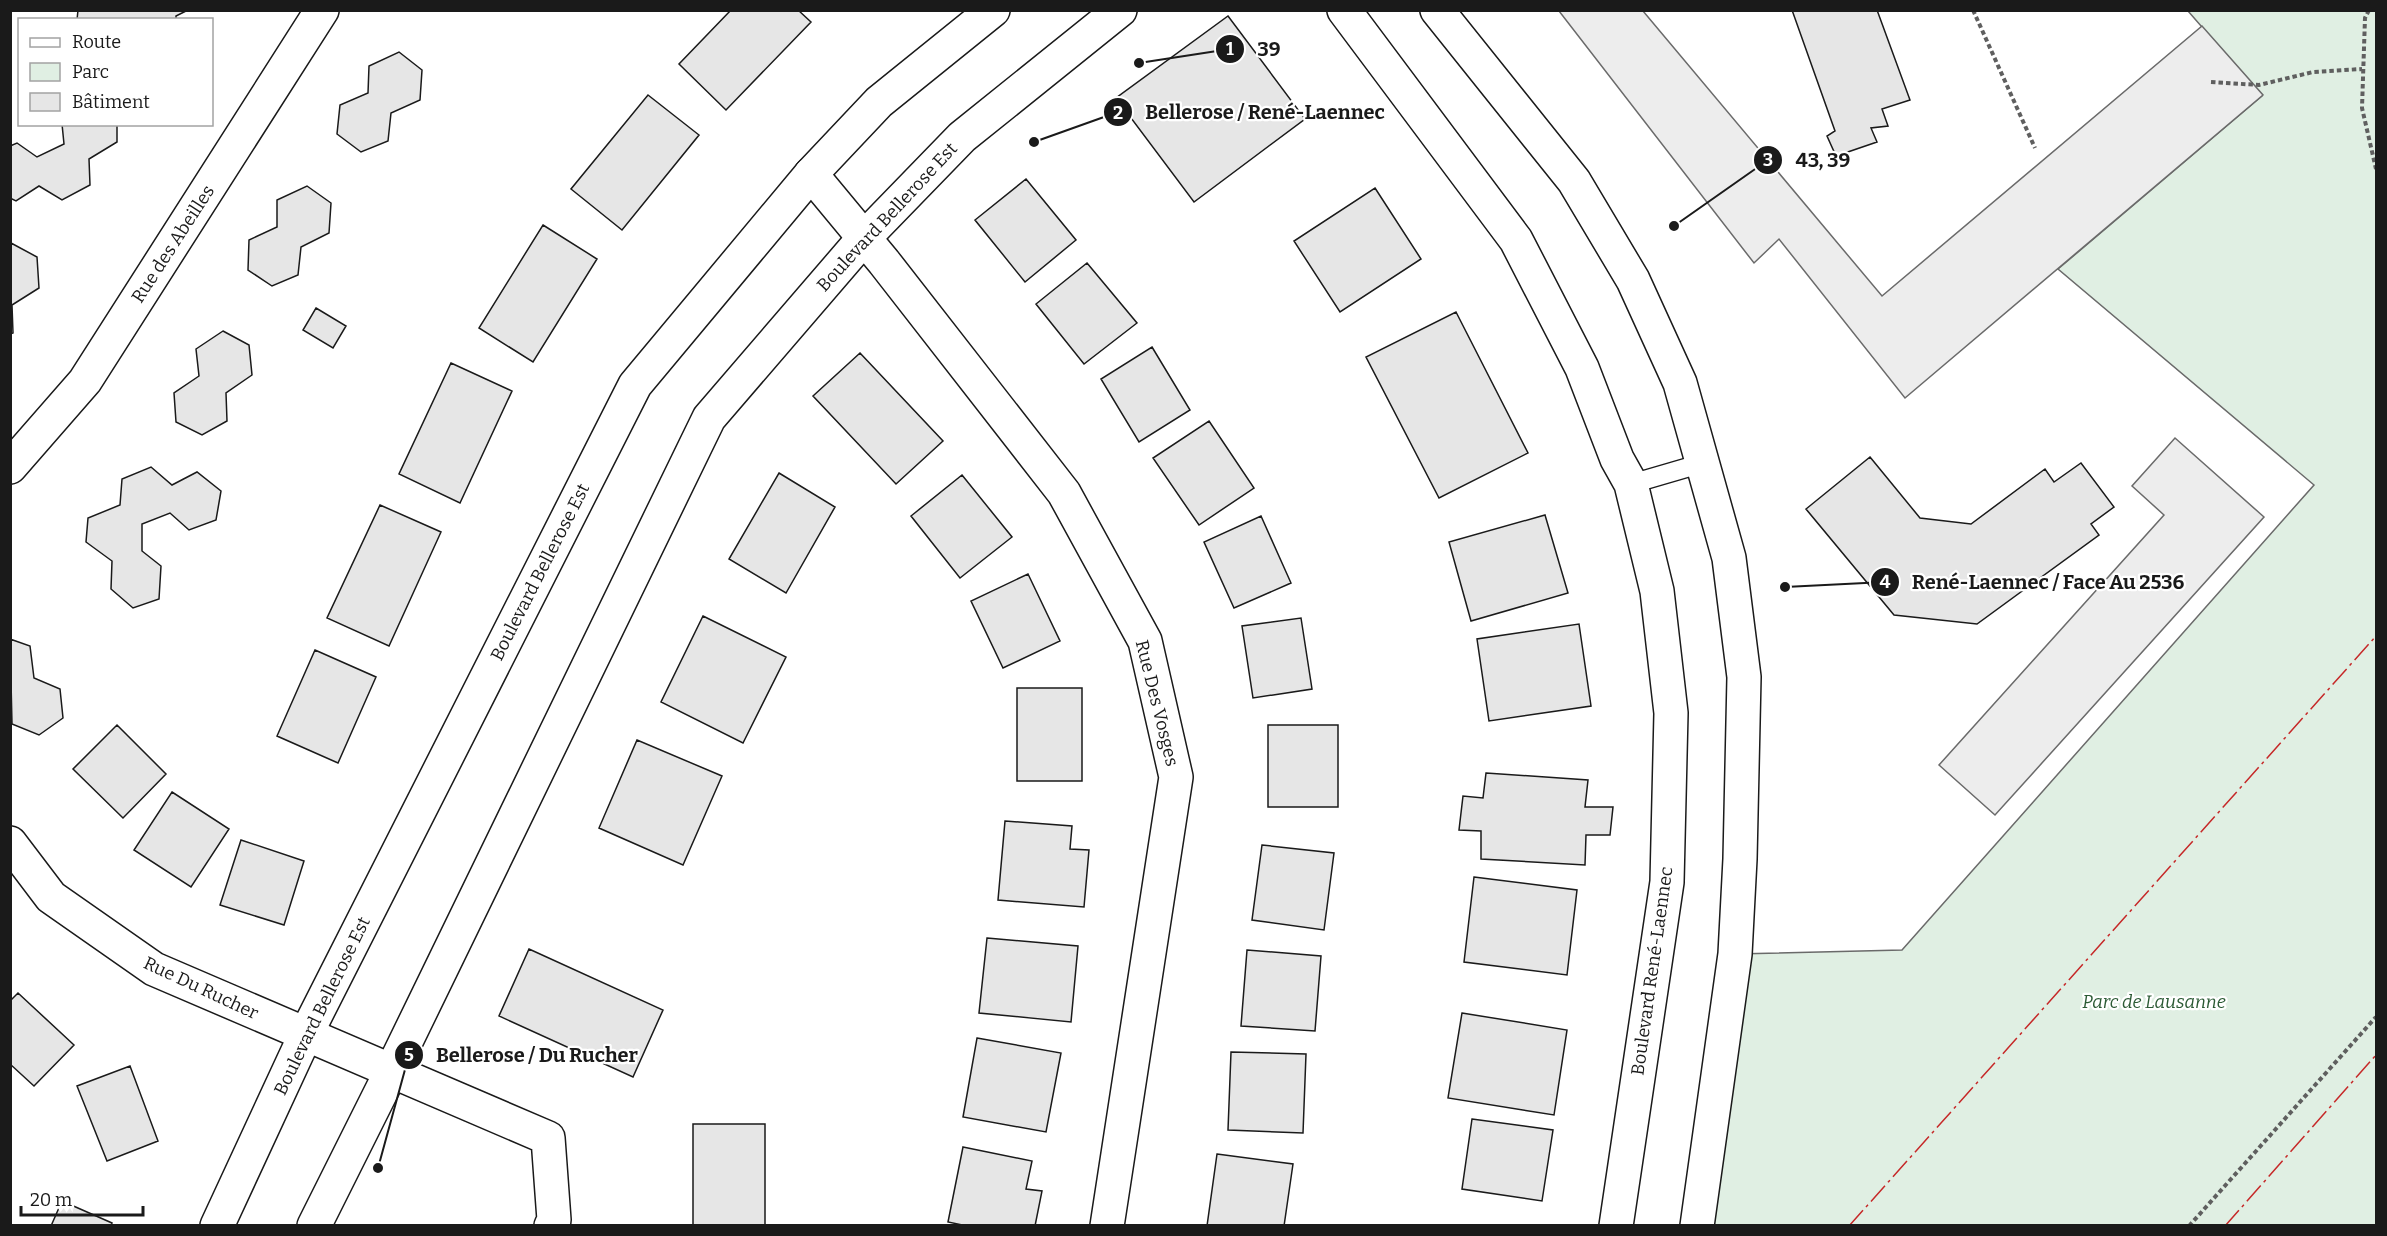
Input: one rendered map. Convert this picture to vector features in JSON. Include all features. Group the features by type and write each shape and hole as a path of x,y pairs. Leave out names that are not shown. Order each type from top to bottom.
{"street":[{"name":"Rue des Abeilles","path":"10,467 85,381 322,10"},
{"name":"Boulevard Bellerose Est","path":"217,1226 305,1036 635,385 811,174 879,102 993,10"},
{"name":"Boulevard Bellerose Est","path":"314,1226 709,418 864,239 962,137 1120,10"},
{"name":"Boulevard René-Laennec","path":"1344,10 1516,240 1582,368 1617,459 1630,484 1657,591 1671,713 1667,882 1616,1226"},
{"path":"1437,10 1574,181 1633,280 1680,383 1729,558 1744,677 1740,859 1735,954 1697,1226"},
{"name":"Rue Des Vosges","path":"811,174 884,262 1064,493 1145,641 1176,777 1107,1226"},
{"name":"Rue Du Rucher","path":"10,843 51,897 154,969 391,1072"},
{"path":"391,1072 548,1138 554,1220 551,1226"}],"lane":[{"path":"1630,484 1703,463"}],"path":[{"path":"1973,10 2034,148"},
{"path":"2369,10 2365,18 2362,108 2376,169"},
{"path":"2211,82 2259,85 2313,72 2362,69"},
{"path":"2189,1226 2376,1017"}],"green space":[{"name":"Parc de Lausanne","path":"2188,11 2376,11 2376,1225 1714,1226 1735,954 1902,950 2314,485 2058,269 2262,96"}],"shaded area":[{"path":"1559,11 1643,11 1882,296 2202,26 2263,95 1905,398 1779,239 1754,263"},
{"path":"2175,438 2264,517 1995,815 1939,765 2164,515 2132,486"}],"building":[{"path":"78,10 188,10 176,18 77,18"},
{"path":"731,10 798,10 811,22 726,110 679,64"},
{"path":"1792,10 1877,10 1910,100 1882,109 1888,126 1871,128 1877,142 1836,156 1827,136 1835,131"},
{"path":"1228,16 1305,119 1194,202 1116,98"},
{"path":"399,52 422,70 420,100 391,113 388,141 361,152 337,134 340,105 368,93 369,66"},
{"path":"648,95 699,135 622,230 571,189"},
{"path":"62,126 117,126 117,142 89,159 90,185 62,200 39,186 16,201 10,198 10,146 17,143 37,157 64,144"},
{"path":"1026,179 1076,240 1025,282 975,220"},
{"path":"307,186 331,203 329,233 301,247 298,275 272,286 248,270 249,240 277,227 277,200"},
{"path":"1375,188 1421,259 1340,312 1294,241"},
{"path":"543,225 597,259 533,362 479,328"},
{"path":"11,243 37,257 39,288 12,305 13,333 10,334"},
{"path":"1087,263 1137,323 1084,364 1036,304"},
{"path":"316,308 346,326 333,348 303,330"},
{"path":"1456,312 1528,453 1439,498 1366,357"},
{"path":"223,331 249,345 252,375 226,393 227,421 202,435 176,422 174,393 199,376 196,349"},
{"path":"1152,347 1190,410 1139,442 1101,379"},
{"path":"860,353 943,441 896,484 813,396"},
{"path":"451,363 512,391 460,503 399,474"},
{"path":"1209,421 1254,488 1199,525 1153,458"},
{"path":"1870,457 1920,518 1971,524 2045,469 2054,482 2081,463 2114,507 2091,524 2099,535 1977,624 1894,615 1806,509"},
{"path":"151,467 172,485 197,472 221,491 216,520 189,530 170,513 142,524 142,551 161,566 159,599 133,608 111,589 112,561 86,542 88,518 120,505 122,479"},
{"path":"779,473 835,507 786,593 729,559"},
{"path":"962,475 1012,537 960,578 911,516"},
{"path":"380,505 441,532 389,646 327,618"},
{"path":"1545,515 1568,593 1471,621 1449,542"},
{"path":"1261,516 1291,583 1234,608 1204,542"},
{"path":"1028,574 1060,641 1003,668 971,601"},
{"path":"703,616 786,657 743,743 661,702"},
{"path":"1301,618 1312,689 1253,698 1242,626"},
{"path":"1579,624 1591,706 1489,721 1477,639"},
{"path":"10,639 30,646 34,678 60,689 63,718 39,735 12,724"},
{"path":"315,650 376,677 338,763 277,736"},
{"path":"1017,688 1082,688 1082,781 1017,781"},
{"path":"117,725 166,774 123,818 73,769"},
{"path":"1268,725 1338,725 1338,807 1268,807"},
{"path":"637,740 722,776 683,865 599,828"},
{"path":"1486,773 1588,780 1585,807 1613,807 1610,835 1586,835 1585,865 1481,859 1481,831 1459,830 1463,796 1483,798"},
{"path":"172,792 229,829 191,887 134,850"},
{"path":"1005,821 1072,826 1070,849 1089,850 1084,907 998,900"},
{"path":"241,840 304,861 284,925 220,905"},
{"path":"1262,845 1334,853 1324,930 1252,920"},
{"path":"1474,877 1577,890 1567,975 1464,962"},
{"path":"987,938 1078,946 1071,1022 979,1013"},
{"path":"529,949 663,1010 633,1077 499,1016"},
{"path":"1247,950 1321,956 1315,1031 1241,1026"},
{"path":"18,993 74,1045 34,1086 10,1064 10,1001"},
{"path":"1462,1013 1567,1030 1554,1115 1448,1098"},
{"path":"977,1038 1061,1053 1046,1132 963,1117"},
{"path":"1231,1052 1306,1054 1303,1133 1228,1130"},
{"path":"130,1066 158,1141 107,1161 77,1086"},
{"path":"1472,1119 1553,1130 1542,1201 1462,1189"},
{"path":"693,1124 765,1124 765,1226 693,1226"},
{"path":"963,1147 1032,1161 1026,1189 1042,1191 1035,1226 967,1226 948,1222"},
{"path":"1217,1154 1293,1164 1284,1226 1207,1226"},
{"path":"62,1201 112,1223 111,1226 51,1226"}],"power":[{"path":"1849,1226 2376,636"},
{"path":"2225,1226 2376,1055"}],"place":[{"name":"39","path":"1139,63"},
{"name":"Bellerose / René-Laennec","path":"1034,142"},
{"name":"43, 39","path":"1674,226"},
{"name":"René-Laennec / Face Au 2536","path":"1785,587"},
{"name":"Bellerose / Du Rucher","path":"378,1168"}]}
